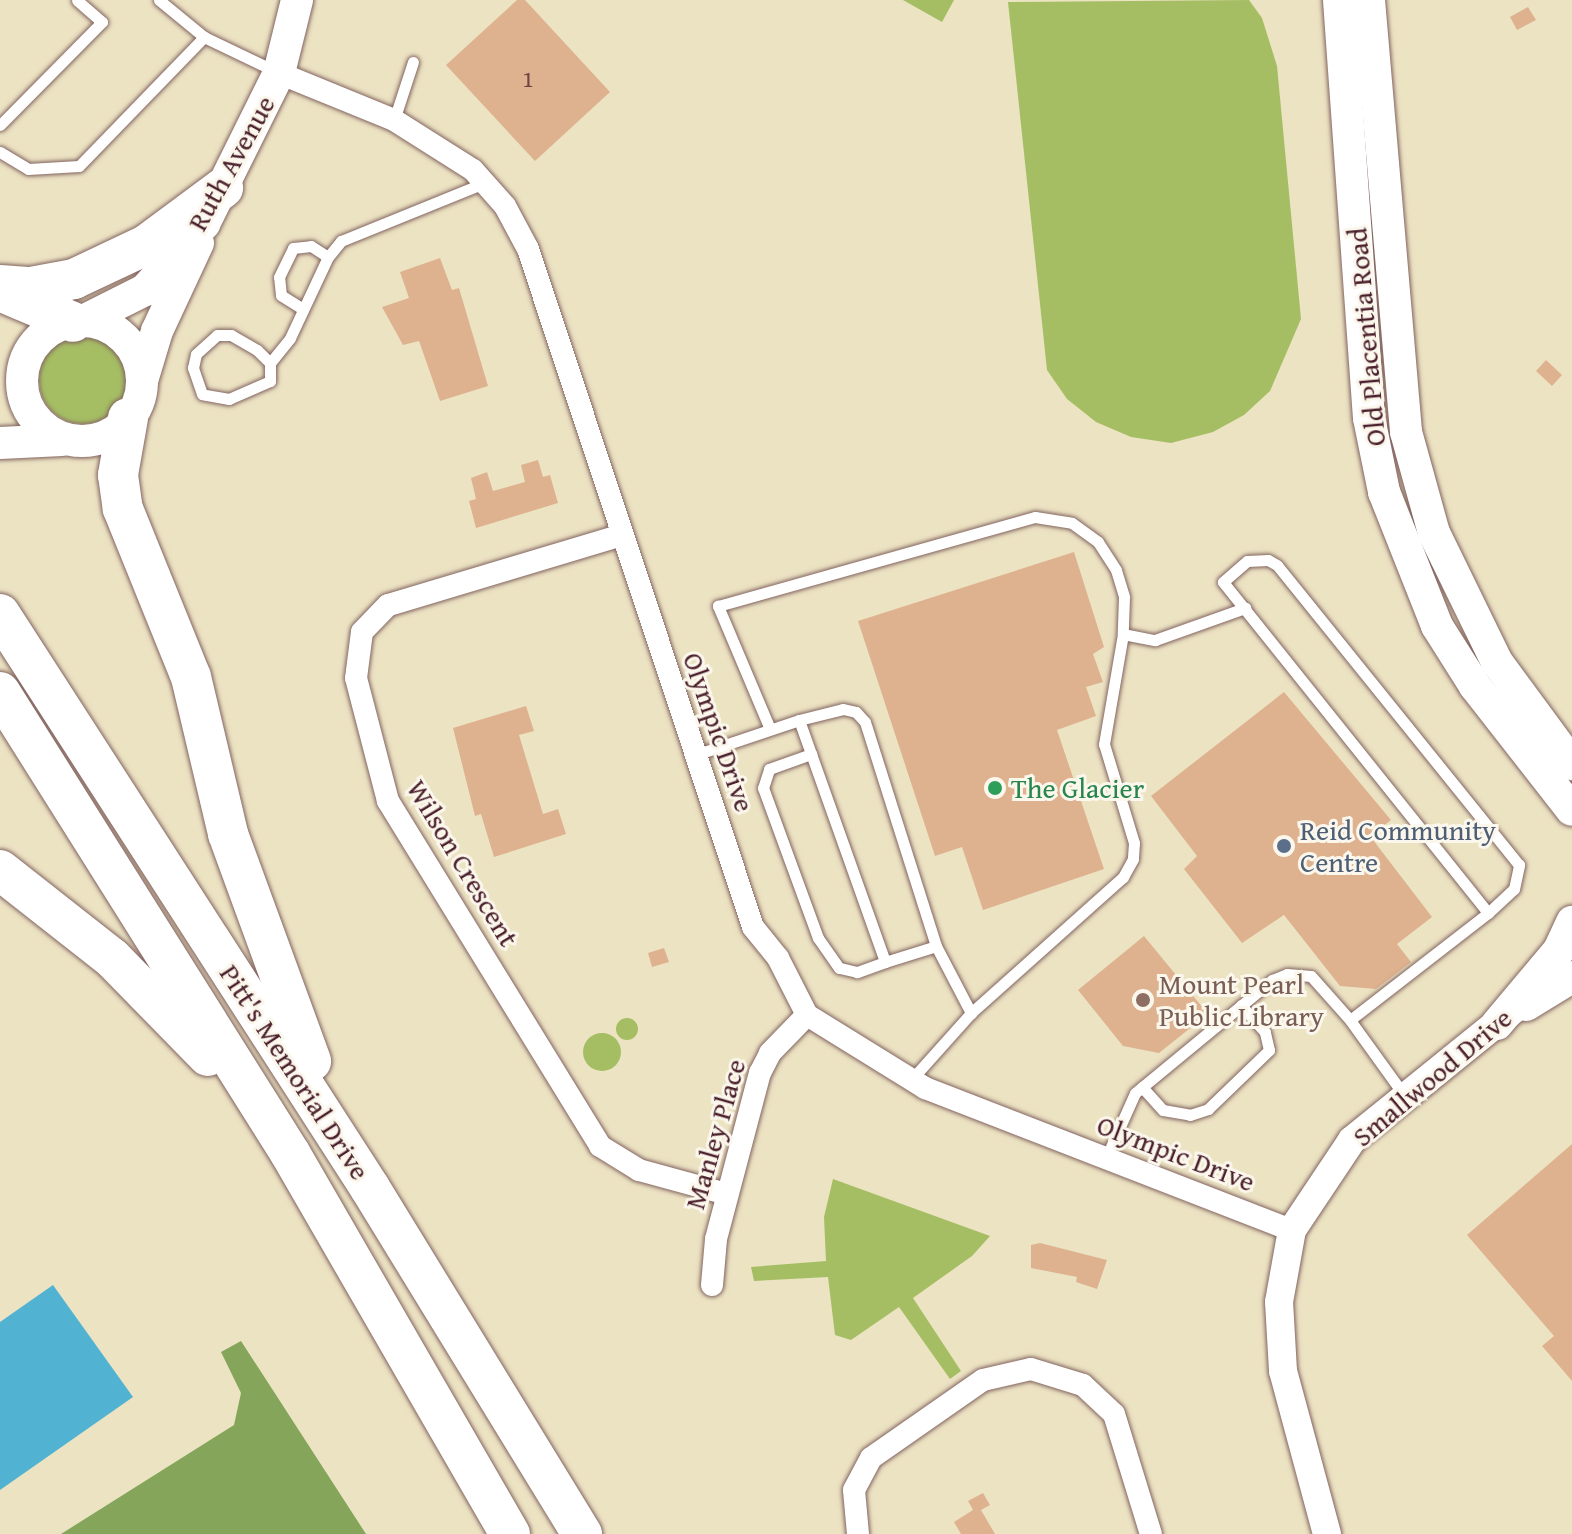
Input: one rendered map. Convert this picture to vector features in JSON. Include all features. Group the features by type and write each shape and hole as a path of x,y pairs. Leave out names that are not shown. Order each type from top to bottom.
{"highway":[{"path":"0,285 31,287 74,279 146,245 223,188"},
{"path":"0,291 78,322"},
{"path":"134,402 118,475 123,509 196,690 228,834 253,912 293,1021 370,1188"},
{"name":"Pitt's Memorial Drive","path":"0,614 370,1188 582,1534"},
{"name":"Pitt's Memorial Drive","path":"0,692 290,1153 510,1534"},
{"path":"0,870 64,916 161,1006 290,1153"}],"main road":[{"name":"Ruth Avenue","path":"78,322 145,290 204,224 279,73 297,0"},
{"name":"Old Placentia Road","path":"1339,0 1369,418 1384,492 1437,626 1568,807"},
{"name":"Old Placentia Road","path":"1369,0 1406,432 1434,533 1497,662 1572,764"},
{"path":"0,443 104,438 134,402 157,331 204,224"},
{"path":"0,401 28,355 49,329 78,322 106,327 128,343 140,366 134,402"},
{"path":"28,355 23,378 26,403 43,428 62,440"},
{"path":"1497,1024 1559,950 1572,922"},
{"path":"1497,1024 1572,977"}],"street":[{"name":"Olympic Drive","path":"279,73 394,120 473,170 505,206 528,249 753,927 778,958 807,1015 911,1080 1292,1230"},
{"name":"Wilson Crescent","path":"622,535 388,605 362,632 356,678 388,801 600,1146 639,1170 727,1194"},
{"name":"Smallwood Drive","path":"1327,1534 1283,1371 1279,1302 1292,1230 1352,1140 1497,1024 1572,955"},
{"name":"Manley Place","path":"712,1285 727,1194 764,1062 807,1015"},
{"path":"858,1534 854,1490 871,1458 983,1380 1031,1369 1083,1385 1114,1414 1151,1534"}],"lane":[{"path":"0,125 102,22 77,0"},
{"path":"159,0 204,37 279,73"},
{"path":"0,152 28,169 79,166 204,37"},
{"path":"394,120 413,62"},
{"path":"270,363 245,342 217,335 196,354 193,368 202,394 229,399 270,381 270,363 303,309 328,257 341,241 484,183"},
{"path":"303,309 281,295 279,277 293,248 311,246 328,257"},
{"path":"770,729 718,606 1050,517 1072,523 1109,557 1124,597 1123,634 1104,744 1134,843 1133,859 1123,877 971,1013 911,1080"},
{"path":"1350,1020 1488,913 1519,877 1512,853 1268,560 1247,561 1223,582 1488,913"},
{"path":"1123,634 1155,640 1245,608"},
{"path":"695,755 770,729 843,709 865,722 936,946 971,1013"},
{"path":"799,720 885,962"},
{"path":"811,754 769,769 763,777 810,921 839,968 857,972 936,946"},
{"path":"1106,1158 1126,1103 1142,1087 1272,980 1300,973 1319,981 1405,1097"},
{"path":"1142,1087 1163,1110 1190,1115 1208,1109 1269,1050 1265,1032 1241,1005"}],"green space":[{"path":"903,0 954,0 942,22"},
{"path":"1249,0 1262,18 1277,66 1301,319 1270,391 1244,415 1213,432 1171,443 1131,437 1096,422 1067,399 1047,370 1008,2"},
{"path":"83,336 108,343 120,355 127,380 120,405 108,417 83,424 58,417 46,405 39,380 46,355 58,343"},
{"path":"627,1018 635,1021 638,1029 635,1037 627,1040 619,1037 616,1029 619,1021"},
{"path":"602,1033 615,1039 621,1052 615,1065 602,1071 589,1065 583,1052 589,1039"},
{"path":"833,1179 990,1236 972,1256 913,1298 961,1371 950,1379 899,1307 851,1340 835,1335 828,1277 754,1281 751,1267 826,1261 824,1217"},
{"path":"241,1341 366,1534 61,1534 234,1425 241,1393 221,1352"}],"water":[{"path":"53,1285 133,1397 0,1490 0,1322"}],"building":[{"path":"517,0 525,0 610,92 535,161 446,65"},
{"path":"1528,7 1536,20 1517,30 1510,17"},
{"path":"440,258 452,290 459,288 488,386 440,401 419,341 403,345 382,307 409,298 400,272"},
{"path":"1546,360 1562,375 1552,386 1536,371"},
{"path":"538,460 543,477 550,475 558,503 476,528 469,501 476,499 471,478 487,472 493,491 525,482 521,465"},
{"name":"The Glacier","path":"1074,552 1104,647 1093,654 1103,682 1086,687 1096,716 1057,730 1104,869 983,910 962,847 935,856 858,621"},
{"name":"Reid Community Centre","path":"1284,692 1391,820 1370,836 1432,917 1397,944 1411,962 1376,989 1340,986 1284,915 1242,943 1184,869 1197,856 1151,796"},
{"path":"526,706 534,731 519,735 543,814 558,809 566,834 494,857 481,814 475,816 453,728"},
{"path":"1144,936 1208,1014 1159,1053 1123,1046 1078,990"},
{"path":"664,948 669,962 652,967 648,953"},
{"path":"1572,1144 1572,1381 1542,1346 1554,1336 1467,1235"},
{"path":"1040,1243 1107,1260 1097,1289 1076,1282 1077,1277 1031,1268 1031,1245"},
{"path":"983,1493 990,1505 981,1510 995,1534 961,1534 954,1522 973,1510 968,1501"}],"place":[{"name":"The Glacier","path":"995,788"},
{"name":"Reid Community Centre","path":"1284,846"},
{"name":"Mount Pearl Public Library","path":"1143,1000"}]}
